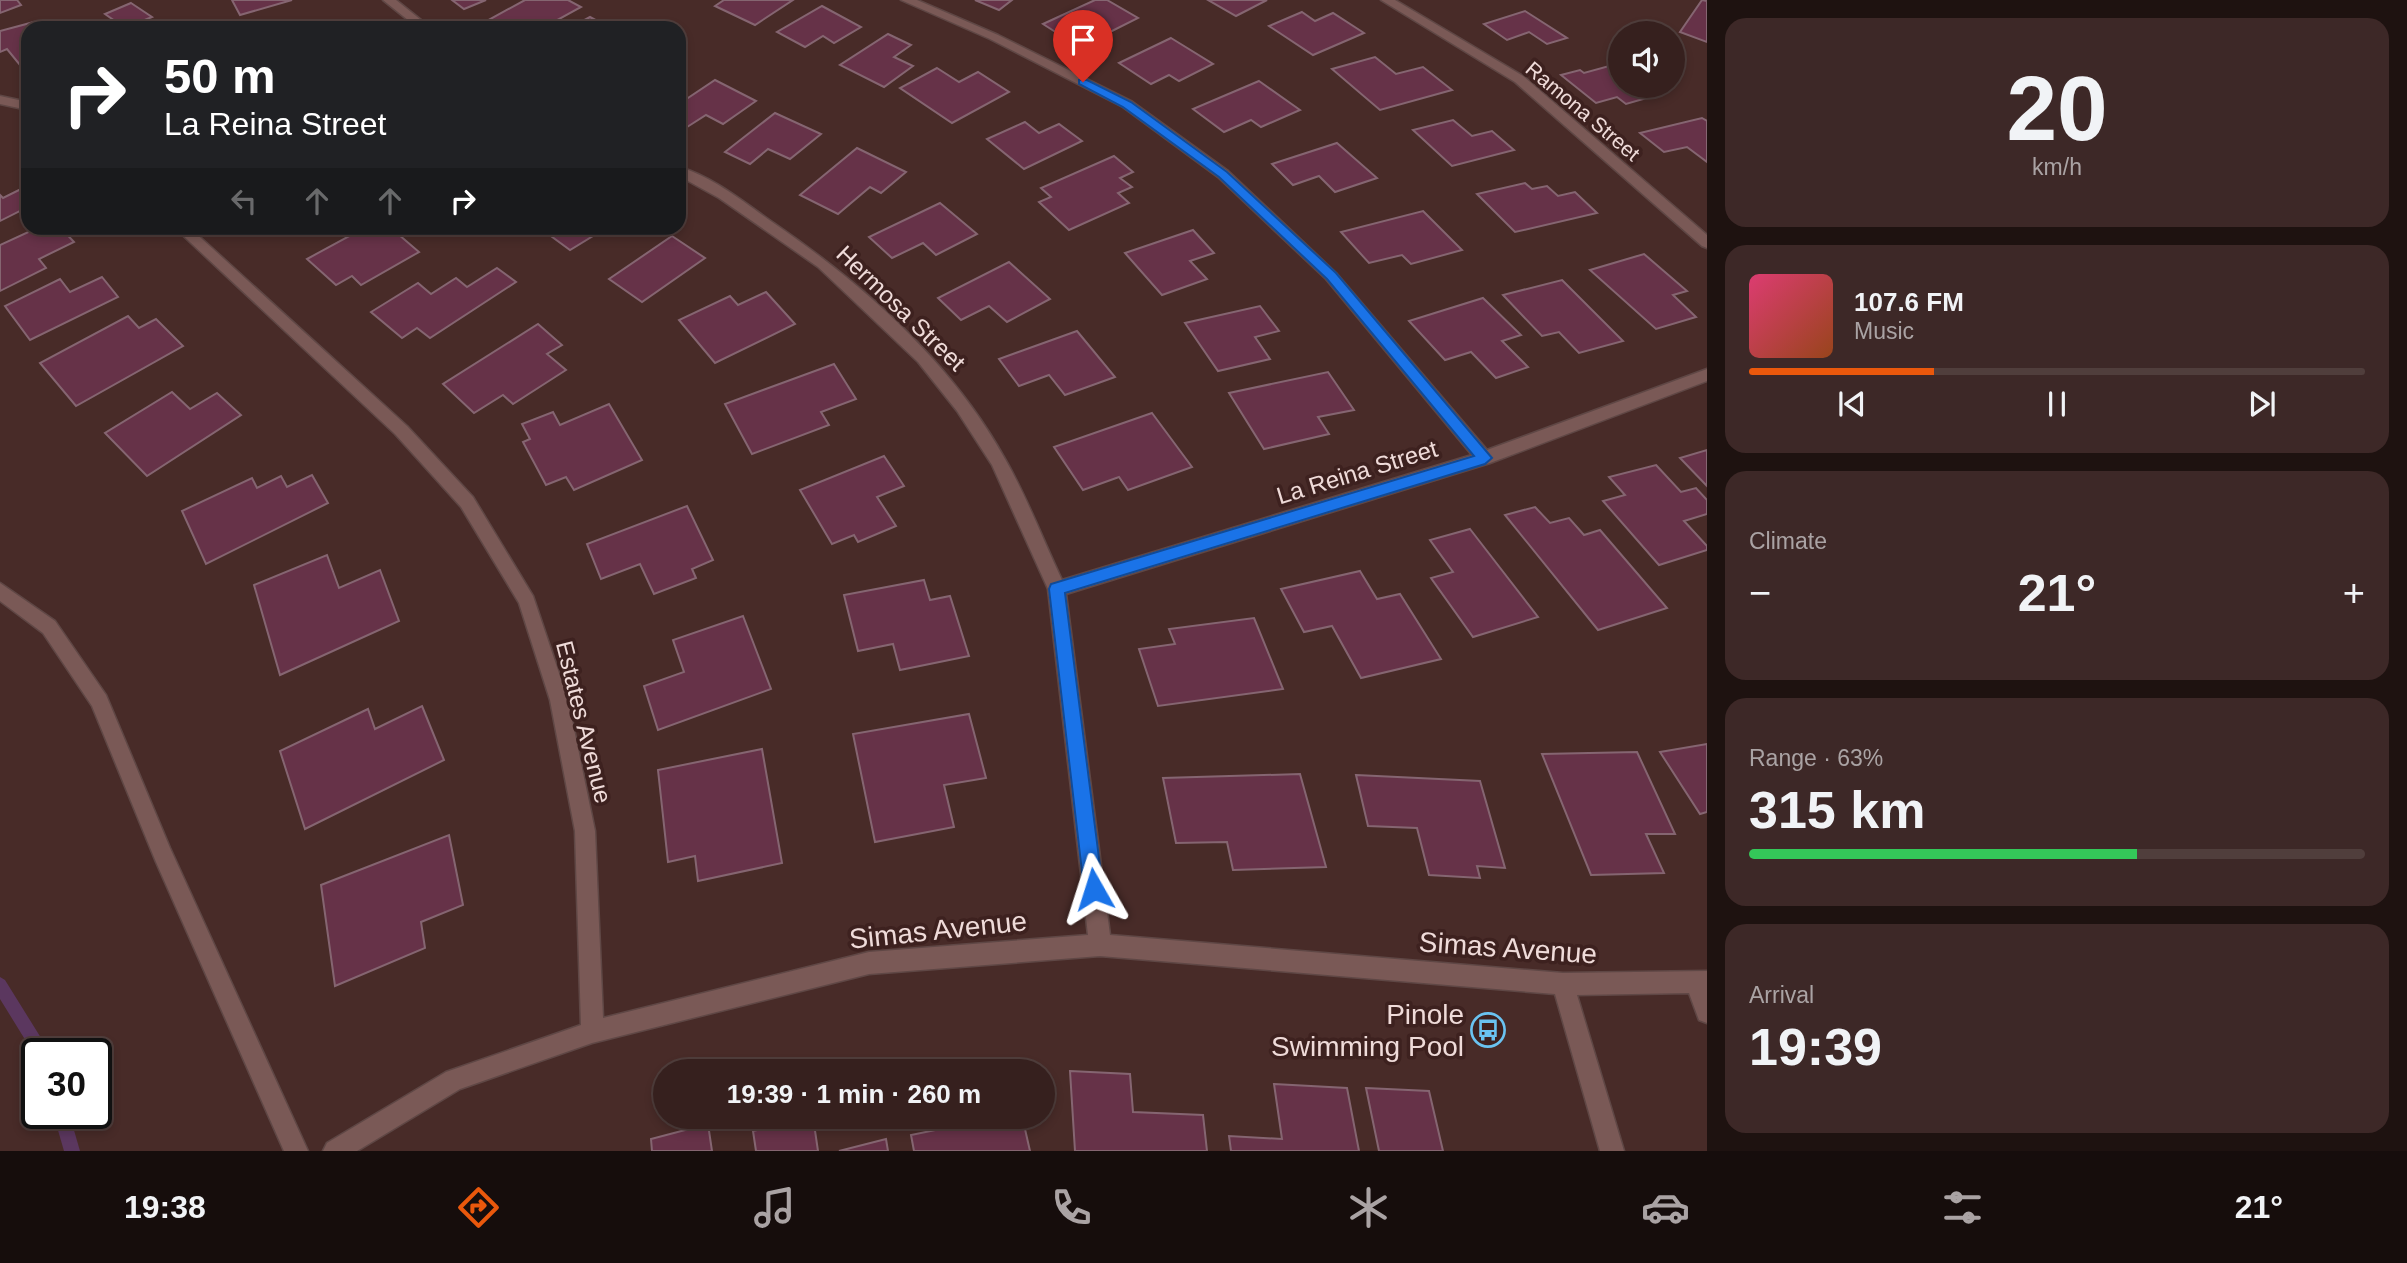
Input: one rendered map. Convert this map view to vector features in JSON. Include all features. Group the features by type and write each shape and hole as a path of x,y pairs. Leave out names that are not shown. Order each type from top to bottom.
{"street":[{"path":"389,0 416,21"},
{"path":"907,0 994,37 1127,104 1223,174 1331,276 1485,458"},
{"name":"Ramona Street","path":"1387,0 1519,79 1707,243"},
{"path":"0,100 21,104"},
{"name":"Hermosa Street","path":"686,175 723,195 823,264 923,358 964,407 999,462 1057,589 1100,945"},
{"name":"Estates Avenue","path":"190,235 401,430 467,502 527,601 559,700 585,831 592,1032"},
{"name":"La Reina Street","path":"1057,589 1485,458 1707,375"},
{"path":"0,591 48,627 99,701 163,855 296,1151"},
{"name":"Simas Avenue","path":"335,1151 454,1080 592,1032 869,963 1100,945 1563,984 1702,983"},
{"path":"1702,983 1707,1012"},
{"path":"1563,984 1612,1151"}],"building":[{"path":"0,0 17,0 21,5 0,13"},
{"path":"232,0 292,0 240,15"},
{"path":"452,0 486,0 464,9"},
{"path":"525,0 568,0 581,7 556,21 487,21"},
{"path":"724,0 793,0 755,25 715,6"},
{"path":"975,0 1012,0 999,10"},
{"path":"1095,0 1107,0 1138,18 1106,34 1100,30 1087,37 1078,31 1065,38 1043,24"},
{"path":"1208,0 1267,0 1236,16"},
{"path":"1702,0 1707,1 1707,42 1685,34 1685,25"},
{"path":"131,3 152,17 142,21 115,21 105,14"},
{"path":"822,6 861,27 834,43 823,36 805,47 777,32"},
{"path":"1525,11 1567,38 1547,44 1529,32 1507,40 1484,24"},
{"path":"1302,12 1315,21 1333,13 1364,33 1313,55 1269,26"},
{"path":"21,25 21,65 7,49 0,52 0,31"},
{"path":"888,34 911,45 894,57 913,66 884,87 840,65"},
{"path":"1171,38 1213,64 1179,81 1169,75 1151,84 1119,63"},
{"path":"1375,57 1396,74 1423,67 1452,90 1380,110 1332,69"},
{"path":"1608,66 1608,98 1614,98 1596,103 1561,75 1580,70 1584,73"},
{"path":"937,68 959,82 978,72 1009,92 952,123 900,88"},
{"path":"715,80 756,101 723,124 706,115 686,128 686,99"},
{"path":"1259,81 1300,110 1261,127 1251,120 1224,132 1193,109"},
{"path":"1618,98 1647,98 1626,104"},
{"path":"775,113 821,134 790,159 768,149 750,164 725,152"},
{"path":"1702,118 1707,121 1707,162 1687,147 1664,152 1640,133"},
{"path":"1453,120 1472,136 1492,131 1514,150 1452,166 1413,130"},
{"path":"1025,122 1039,133 1059,124 1082,141 1024,169 987,139"},
{"path":"1337,143 1377,178 1335,192 1319,176 1293,185 1272,164"},
{"path":"857,148 906,172 881,193 870,187 838,214 800,195"},
{"path":"1114,156 1133,172 1120,178 1132,187 1118,193 1129,203 1069,230 1039,202 1051,197 1041,188"},
{"path":"1525,183 1532,189 1547,186 1558,196 1575,192 1597,213 1515,232 1477,194"},
{"path":"21,189 21,210 0,221 0,195 3,198"},
{"path":"940,203 977,234 936,255 923,243 892,258 869,237"},
{"path":"1423,211 1462,250 1411,264 1402,255 1369,263 1341,232"},
{"path":"1193,230 1214,253 1190,261 1207,279 1162,295 1125,253"},
{"path":"22,235 68,235 74,242 39,259 46,268 0,291 0,245"},
{"path":"351,235 399,235 419,252 361,285 352,276 336,285 307,259"},
{"path":"550,235 595,235 570,250"},
{"path":"672,236 705,258 642,302 609,279"},
{"path":"1644,254 1687,291 1673,295 1696,317 1656,329 1590,270"},
{"path":"1009,262 1050,299 1007,322 989,306 961,320 938,298"},
{"path":"497,268 516,282 430,338 417,328 402,338 371,312 418,283 431,294 456,278 467,287"},
{"path":"102,277 118,297 30,340 5,306 60,279 70,292"},
{"path":"1562,280 1623,341 1579,353 1559,332 1542,336 1503,295"},
{"path":"766,292 795,324 715,363 679,320 730,296 738,305"},
{"path":"1483,298 1521,335 1502,341 1528,367 1496,378 1471,352 1445,360 1409,321"},
{"path":"1260,306 1279,331 1255,337 1270,359 1218,371 1185,323"},
{"path":"128,316 139,328 156,319 183,346 76,406 40,363"},
{"path":"538,324 562,345 547,354 566,370 513,404 503,395 474,413 443,384"},
{"path":"1077,331 1115,377 1065,395 1049,375 1019,386 999,359"},
{"path":"834,364 856,399 821,412 829,425 752,454 725,404"},
{"path":"1328,372 1354,410 1318,417 1329,434 1264,449 1229,393"},
{"path":"172,392 190,409 217,393 241,415 147,476 105,433"},
{"path":"609,404 642,460 574,490 566,477 546,485 523,442 530,439 522,424 553,412 560,425"},
{"path":"1152,413 1192,467 1128,490 1119,477 1083,490 1054,447"},
{"path":"1707,450 1707,486 1680,458"},
{"path":"884,456 904,486 877,497 896,526 858,542 854,535 832,544 800,490"},
{"path":"1656,465 1681,492 1696,488 1707,500 1707,514 1684,521 1707,546 1707,550 1659,565 1603,501 1625,495 1609,477"},
{"path":"312,475 328,503 206,564 182,511 252,478 257,488 281,476 287,487"},
{"path":"687,506 713,560 692,569 696,578 654,594 640,564 601,579 587,544"},
{"path":"1535,507 1550,523 1569,518 1584,535 1600,530 1667,608 1598,630 1505,515"},
{"path":"1470,529 1538,617 1473,637 1431,578 1453,572 1430,540"},
{"path":"327,555 339,588 380,570 399,621 280,675 254,585"},
{"path":"1360,571 1377,599 1400,594 1441,659 1361,678 1332,626 1304,632 1281,589"},
{"path":"924,580 930,600 950,596 969,656 900,670 893,644 858,651 844,595"},
{"path":"743,616 771,689 658,730 644,686 684,672 673,640"},
{"path":"1254,618 1283,689 1158,706 1139,649 1175,644 1169,629"},
{"path":"422,706 444,760 305,829 280,751 368,709 375,729"},
{"path":"969,714 986,778 944,785 954,827 875,842 853,734"},
{"path":"1707,744 1707,812 1700,814 1660,752"},
{"path":"762,749 782,863 698,881 695,856 668,862 658,770"},
{"path":"1637,752 1675,834 1646,834 1664,873 1591,875 1542,754"},
{"path":"1300,774 1326,867 1233,870 1227,842 1176,843 1163,778"},
{"path":"1356,775 1480,781 1505,868 1477,866 1480,878 1429,875 1417,828 1368,826"},
{"path":"449,835 463,905 421,922 425,948 335,986 321,885"},
{"path":"1070,1071 1130,1074 1133,1112 1203,1115 1207,1151 1075,1151"},
{"path":"1274,1084 1347,1088 1359,1151 1231,1151 1229,1136 1282,1139"},
{"path":"1366,1088 1429,1091 1443,1151 1379,1151"},
{"path":"689,1129 709,1129 712,1151 652,1151 651,1139"},
{"path":"815,1129 818,1151 756,1151 753,1131"},
{"path":"940,1129 1025,1129 1030,1151 914,1151 911,1135"},
{"path":"886,1139 888,1151 839,1151"}],"waterway":[{"path":"0,985 33,1038"},
{"path":"66,1129 72,1151"}],"place":[{"name":"Pinole Swimming Pool","path":"1488,1030"}],"route":[{"path":"1083,82 1127,104 1223,174 1331,276 1485,458 1057,589 1094,889"}]}
